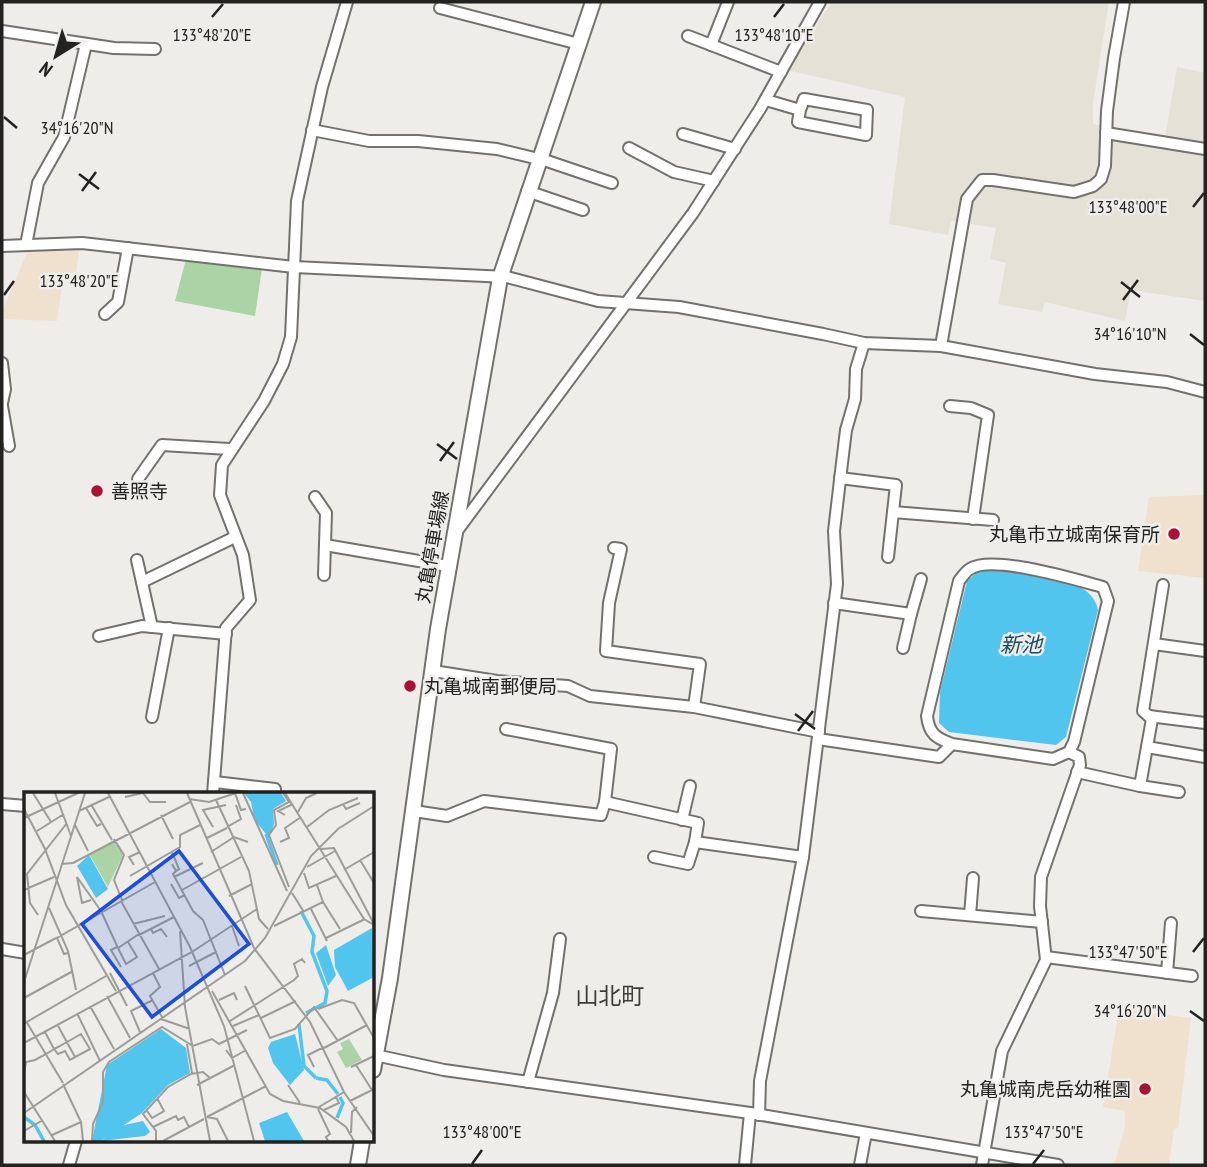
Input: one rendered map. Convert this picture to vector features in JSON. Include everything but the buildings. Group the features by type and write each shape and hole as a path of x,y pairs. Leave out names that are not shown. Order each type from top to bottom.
{"main road":[{"name":"丸亀停車場線","path":"374,1063 390,978 448,566 500,278 527,191 593,2"},
{"path":"358,1165 362,1142"}],"street":[{"path":"213,792 226,634 233,618 250,600 243,555 220,495 222,465 229,449 264,401 283,364 291,337 297,201 328,58 347,2"},
{"path":"711,45 728,2"},
{"path":"453,536 629,303 714,181 766,100 820,2"},
{"path":"941,346 967,200 972,190 982,180 993,180 1074,192 1084,190 1101,179 1105,166 1114,58 1124,2"},
{"path":"440,8 579,44"},
{"path":"2,31 86,44 155,49"},
{"path":"688,36 781,72"},
{"path":"26,245 38,183 64,137 86,44"},
{"path":"804,99 867,110 866,135 798,122 800,110 804,99"},
{"path":"766,100 800,110"},
{"path":"312,130 369,141 418,141 497,149 612,183"},
{"path":"1106,133 1205,149"},
{"path":"683,134 735,149"},
{"path":"629,148 674,172 714,181"},
{"path":"527,191 583,210"},
{"path":"2,246 82,243 294,267 507,277 598,302 679,307 864,343 941,346 1095,374 1167,382 1205,392"},
{"path":"105,314 118,302 128,248"},
{"path":"745,1165 803,857 837,584 834,531 840,478 846,430 855,400 856,369 864,343"},
{"path":"2,363 5,389 2,404 9,446"},
{"path":"950,406 971,408 988,415 973,519"},
{"path":"138,478 163,446 229,449"},
{"path":"840,478 896,485 888,557"},
{"path":"315,497 327,513 324,575"},
{"path":"893,512 993,520"},
{"path":"142,582 235,537"},
{"path":"325,545 448,566"},
{"path":"614,548 621,549 609,603 606,651 700,664 694,707"},
{"path":"137,560 152,627"},
{"path":"981,565 1041,570 1103,587 1108,601 1074,742 1069,752 1053,759 952,744 937,738 928,728 928,716 959,581 970,569 981,565"},
{"path":"903,648 921,579"},
{"path":"1140,786 1152,719 1143,711 1163,585"},
{"path":"834,603 911,614"},
{"path":"99,636 152,627 226,634"},
{"path":"152,717 169,628"},
{"path":"1154,644 1205,651"},
{"path":"433,671 497,681 568,685 590,696 694,707 819,736 939,757 952,744"},
{"path":"1149,716 1205,723"},
{"path":"414,811 447,816 484,801 601,815 611,749 506,729"},
{"path":"1147,747 1205,757"},
{"path":"982,1165 1002,1051 1043,971 1046,957 1041,877 1076,772 1079,757 1069,752"},
{"path":"1076,772 1179,792"},
{"path":"215,782 275,789 274,792"},
{"path":"682,820 690,786"},
{"path":"605,802 698,823 688,864 654,858"},
{"path":"2,804 24,806"},
{"path":"695,842 803,857"},
{"path":"970,915 973,878"},
{"path":"921,911 1042,922"},
{"path":"1167,972 1171,923"},
{"path":"528,1082 552,993 560,939"},
{"path":"2,949 24,953"},
{"path":"1046,957 1192,976"},
{"path":"374,1063 755,1114 1058,1165"},
{"path":"860,1165 866,1133"},
{"path":"69,1165 76,1142"}],"shaded area":[{"path":"832,2 1109,2 1093,103 1093,124 1165,137 1177,67 1205,73 1205,301 1131,290 1125,321 1045,302 1042,312 998,304 1006,263 990,259 996,228 951,221 948,235 889,224 905,97 787,70"},
{"path":"28,250 79,250 76,273 64,272 57,321 2,319 2,312"},
{"name":"丸亀市立城南保育所","path":"1205,495 1205,578 1138,571 1149,497"},
{"name":"丸亀城南虎岳幼稚園","path":"1119,1009 1191,1018 1178,1128 1174,1129 1169,1165 1114,1165 1125,1127 1125,1111 1103,1107"}],"green space":[{"path":"186,259 262,268 255,316 175,301"}],"water":[{"name":"新池","path":"980,570 1049,576 1066,581 1092,597 1098,610 1066,737 1056,745 949,732 939,723 940,692 967,581"}],"place":[{"name":"善照寺","path":"97,491"},
{"name":"丸亀市立城南保育所","path":"1174,534"},
{"name":"丸亀城南郵便局","path":"410,686"},
{"name":"丸亀城南虎岳幼稚園","path":"1145,1089"}],"district":[{"name":"山北町","path":"610,995"}]}
